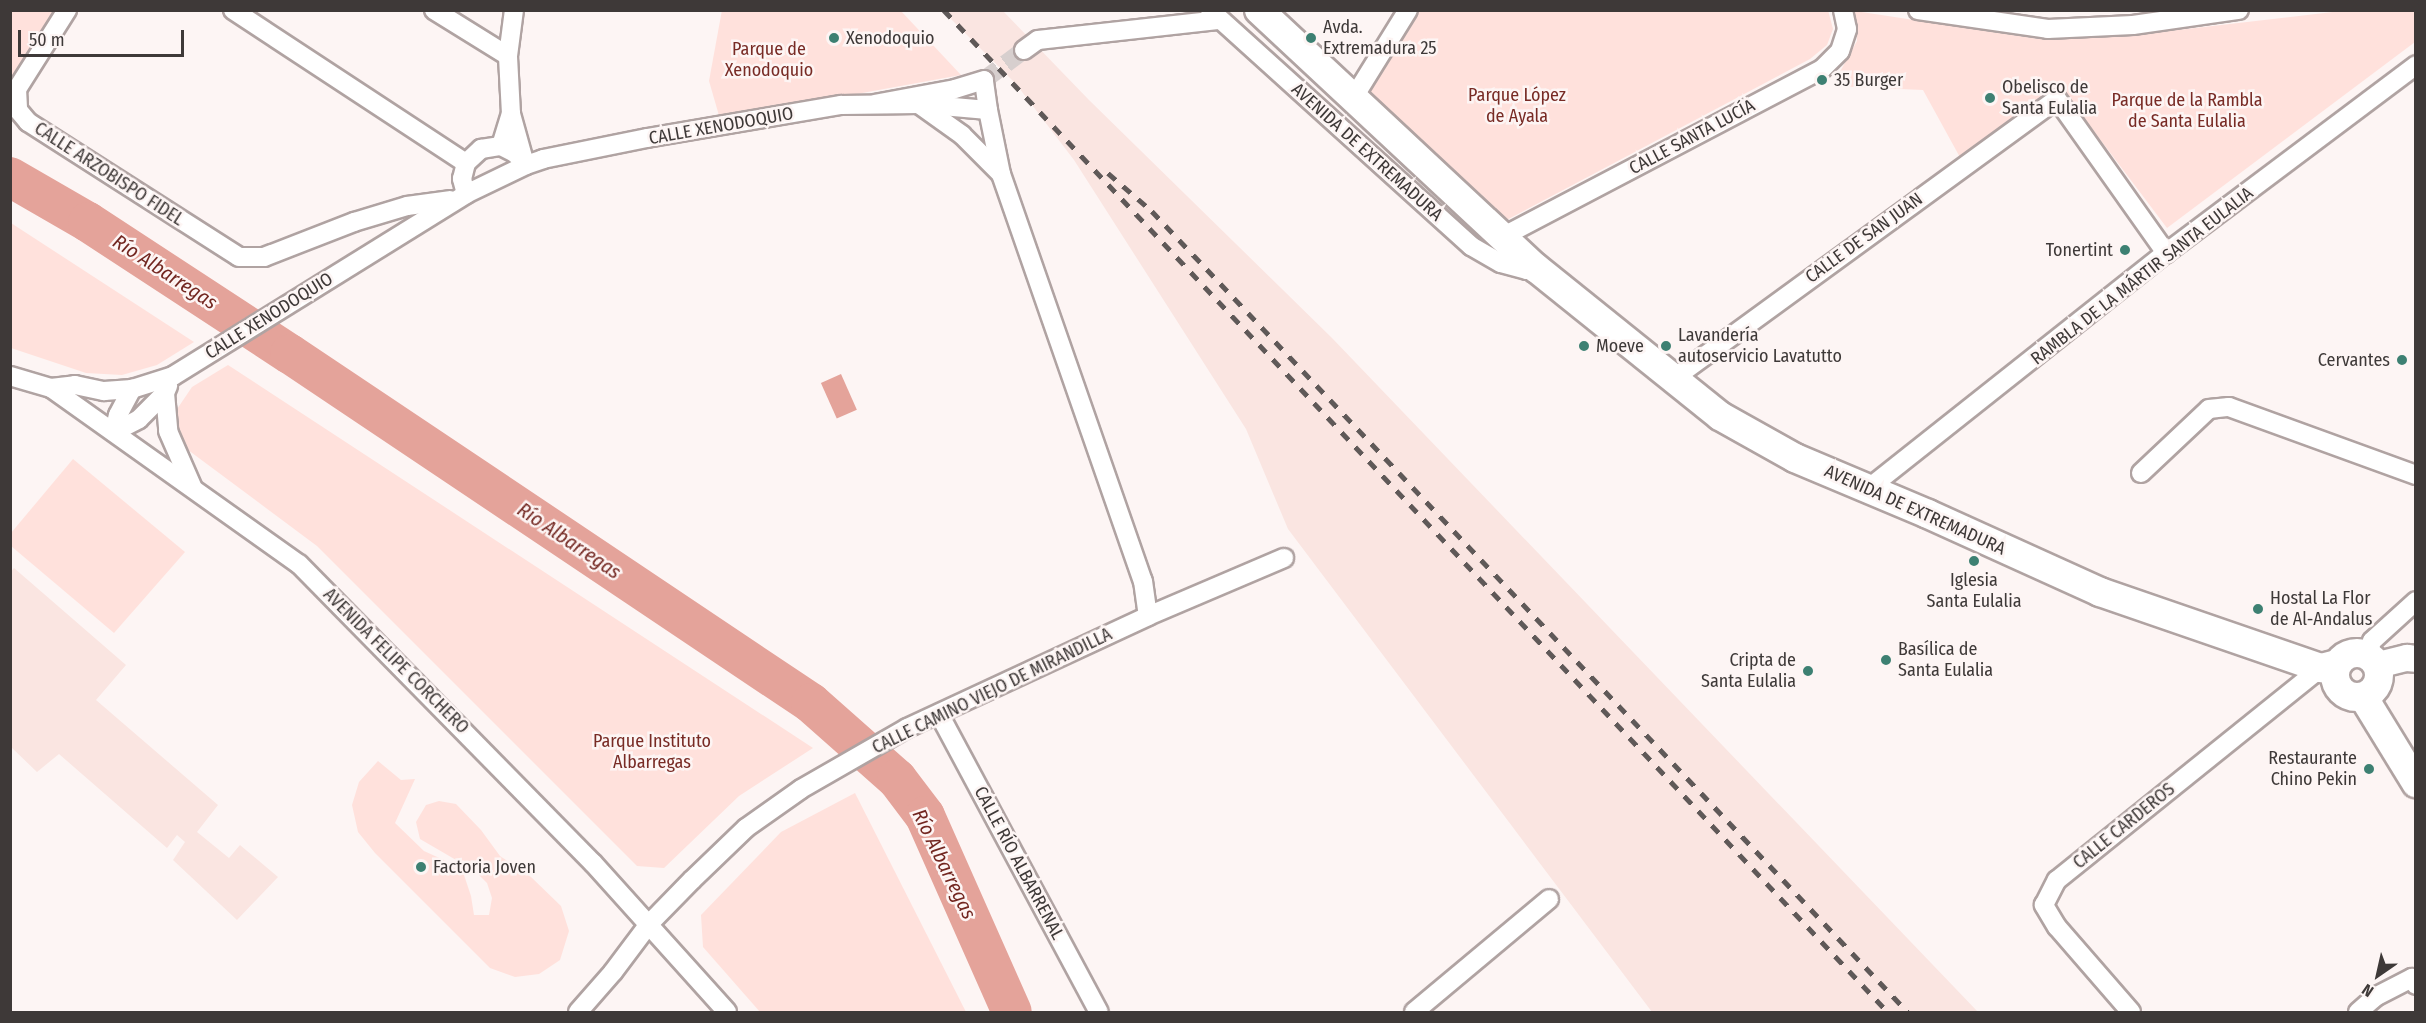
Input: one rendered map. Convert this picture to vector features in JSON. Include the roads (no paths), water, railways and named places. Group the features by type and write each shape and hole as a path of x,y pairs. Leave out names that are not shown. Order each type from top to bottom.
{"main road":[{"name":"AVENIDA DE EXTREMADURA","path":"1259,10 1536,268 1720,416 1795,458 1869,488 2100,592 2329,666"},
{"path":"2372,660 2380,678 2375,690 2364,698 2350,697 2340,690 2329,666 2344,657 2355,653 2372,660 2415,659"},
{"path":"2364,698 2415,783"}],"street":[{"name":"CALLE ARZOBISPO FIDEL","path":"67,10 17,89 18,110 28,122 239,257"},
{"path":"233,10 466,163"},
{"path":"434,10 508,56"},
{"path":"514,10 508,56 511,114 525,165"},
{"path":"1139,29 1154,10"},
{"name":"CALLE SANTA LUCÍA","path":"1502,237 1822,69 1840,51 1847,29 1842,10"},
{"path":"1918,10 2048,29 2133,25 2240,10"},
{"path":"1354,97 1406,11"},
{"path":"1024,50 1038,40 1139,29 1215,15"},
{"name":"AVENIDA DE EXTREMADURA","path":"1215,15 1471,246 1501,263 1527,270 1536,268"},
{"name":"RAMBLA DE LA MÁRTIR SANTA EULALIA","path":"1869,488 1917,454 2166,254 2415,65"},
{"path":"875,104 955,89 984,80 1001,174 1143,581 1148,616"},
{"name":"RAMBLA DE LA MÁRTIR SANTA EULALIA","path":"2057,99 2166,254"},
{"name":"CALLE DE SAN JUAN","path":"1672,379 2057,99"},
{"name":"CALLE XENODOQUIO","path":"51,388 75,385 104,391 132,389 173,376 461,197 525,165 543,159 647,138 841,105 919,104 988,110"},
{"path":"919,104 963,135 1001,174"},
{"path":"501,146 511,114"},
{"path":"461,197 466,163 481,149 501,146 516,153 525,165"},
{"name":"CALLE XENODOQUIO","path":"239,257 264,257 354,222 407,206 461,197"},
{"name":"AVENIDA FELIPE CORCHERO","path":"10,376 51,388 299,564 577,846 727,1012"},
{"path":"114,432 139,419 165,393 173,376"},
{"path":"114,432 118,415 132,389"},
{"path":"165,393 168,431 193,488"},
{"path":"2141,472 2209,409 2229,407 2415,475"},
{"name":"CALLE CAMINO VIEJO DE MIRANDILLA","path":"578,1012 613,972 649,924 746,828 801,789 907,728 1148,616 1284,558"},
{"path":"2372,660 2372,641 2415,601"},
{"name":"CALLE CARDEROS","path":"2131,1012 2057,927 2044,905 2057,880 2329,666"},
{"name":"CALLE RÍO ALBARRENAL","path":"939,714 1099,1012"},
{"path":"1414,1012 1549,899"},
{"path":"2358,1012 2375,997 2412,978 2415,985"}],"waterway":[{"name":"Río Albarregas","path":"10,177 88,222 290,354 811,703 897,779 925,816 1012,1012"}],"tunnel":[{"path":"984,80 1024,50"}],"railway":[{"path":"944,10 1888,1012"},
{"path":"1108,173 1152,211 1908,1012"}],"place":[{"name":"Xenodoquio","path":"834,38"},
{"name":"Avda. Extremadura 25","path":"1311,38"},
{"name":"35 Burger","path":"1822,80"},
{"name":"Obelisco de Santa Eulalia","path":"1990,98"},
{"name":"Tonertint","path":"2125,250"},
{"name":"Moeve","path":"1584,346"},
{"name":"Lavandería autoservicio Lavatutto","path":"1666,346"},
{"name":"Cervantes","path":"2402,360"},
{"name":"Iglesia Santa Eulalia","path":"1974,561"},
{"name":"Hostal La Flor de Al-Andalus","path":"2258,609"},
{"name":"Basílica de Santa Eulalia","path":"1886,660"},
{"name":"Cripta de Santa Eulalia","path":"1808,671"},
{"name":"Restaurante Chino Pekin","path":"2369,769"},
{"name":"Factoria Joven","path":"421,867"}],"park label":[{"name":"Parque de Xenodoquio","path":"769,60"},
{"name":"Parque López de Ayala","path":"1517,106"},
{"name":"Parque de la Rambla de Santa Eulalia","path":"2187,111"},
{"name":"Parque Instituto Albarregas","path":"652,752"}]}
